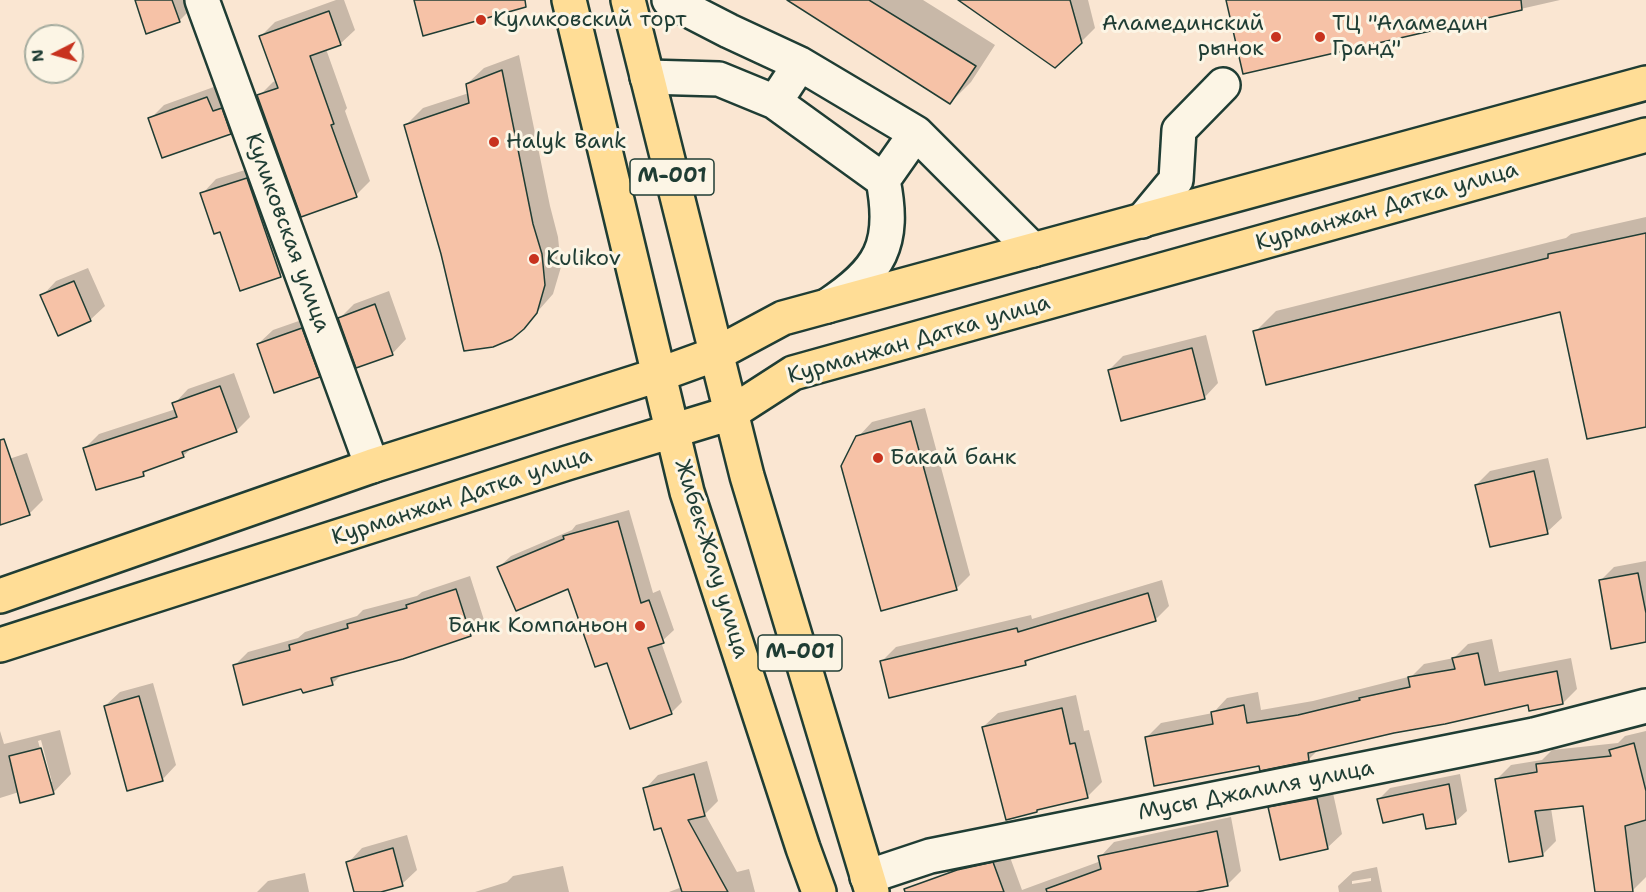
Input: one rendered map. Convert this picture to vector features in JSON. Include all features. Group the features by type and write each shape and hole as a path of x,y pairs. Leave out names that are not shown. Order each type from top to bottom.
{"main road":[{"name":"М-001","path":"569,0 672,431"},
{"name":"М-001","path":"628,0 747,476 870,884"},
{"path":"0,596 372,465 658,375 716,354 783,318 1646,83"},
{"name":"Курманжан Датка улица","path":"0,645 731,413 793,373 1646,135"},
{"name":"Жибек-Жолу улица","path":"672,431 687,492 819,892"}],"street":[{"name":"Куликовская улица","path":"202,0 372,465"},
{"path":"669,0 800,64 916,133 1033,250"},
{"path":"775,102 800,64"},
{"path":"647,77 719,79 775,102 883,180"},
{"path":"1142,221 1176,180 1179,130 1223,85"},
{"path":"825,307 849,291 867,275 880,256 888,231 883,180 916,133"},
{"name":"Мусы Джалиля улица","path":"870,884 930,856 1534,735 1646,706"}],"building":[{"path":"135,0 172,0 180,22 146,34"},
{"path":"414,0 525,0 526,7 423,36"},
{"path":"787,0 869,0 976,66 950,104"},
{"path":"958,0 1070,0 1082,43 1055,68"},
{"name":"Аламединский рынок","path":"1226,0 1521,0 1522,10 1243,74"},
{"path":"329,11 341,45 310,56 334,124 331,125 357,197 301,217 257,95 278,88 259,36"},
{"path":"502,70 533,224 542,254 545,285 537,313 512,339 493,347 464,351 441,254 404,125 469,103 466,84"},
{"path":"207,97 213,111 222,108 231,134 162,158 148,118"},
{"path":"247,178 281,277 240,291 220,232 214,234 200,193"},
{"path":"1646,233 1646,427 1587,439 1560,312 1266,385 1253,331 1548,258 1548,254"},
{"path":"74,281 91,321 58,336 40,295"},
{"path":"375,304 393,355 356,368 338,318"},
{"path":"302,328 320,377 274,393 257,344"},
{"path":"1192,348 1205,399 1121,421 1108,370"},
{"path":"220,386 237,432 182,452 184,457 143,472 144,476 96,490 83,448 177,417 172,403"},
{"path":"911,421 957,590 881,611 841,466 856,436"},
{"path":"4,439 30,515 0,525 0,440"},
{"path":"1534,471 1548,534 1490,547 1475,485"},
{"path":"618,521 641,603 649,600 664,643 648,648 672,714 630,729 607,663 595,667 568,589 516,611 497,567 564,539 563,536"},
{"path":"1638,573 1646,613 1646,642 1611,649 1599,580"},
{"path":"456,589 471,636 403,659 331,678 333,685 303,693 301,689 243,705 233,665 290,650 289,645 348,628 347,624 407,608 406,605"},
{"path":"1148,593 1156,621 1025,661 1026,665 889,698 880,661 1017,628 1018,632"},
{"path":"1478,653 1485,685 1557,671 1563,704 1529,711 1528,705 1394,733 1308,753 1309,761 1260,771 1259,766 1154,786 1145,737 1213,724 1211,712 1244,705 1247,723 1298,715 1360,700 1359,698 1410,687 1408,677 1455,669 1452,658"},
{"path":"139,696 163,781 127,791 104,706"},
{"path":"1062,708 1070,744 1075,743 1088,798 1006,820 982,727"},
{"path":"1634,743 1646,791 1646,820 1625,826 1633,892 1595,892 1583,806 1535,811 1543,856 1509,862 1495,779 1537,772 1536,764 1611,756 1609,750"},
{"path":"41,748 54,794 20,803 9,756"},
{"path":"694,774 705,816 688,820 728,892 682,892 661,828 654,830 643,788"},
{"path":"1449,784 1456,824 1426,829 1423,814 1383,823 1377,799"},
{"path":"1317,798 1328,849 1280,860 1268,807"},
{"path":"1217,831 1228,886 1196,892 1047,892 1046,889 1101,869 1098,856"},
{"path":"393,848 403,886 381,892 354,892 346,862"},
{"path":"993,862 1004,892 905,892 904,889 957,870"}],"place":[{"name":"Куликовский торт","path":"481,20"},
{"name":"Аламединский рынок","path":"1276,37"},
{"name":"ТЦ \"Аламедин Гранд\"","path":"1320,37"},
{"name":"Halyk Bank","path":"494,142"},
{"name":"Kulikov","path":"534,259"},
{"name":"Бакай банк","path":"878,458"},
{"name":"Банк Компаньон","path":"640,626"}]}
